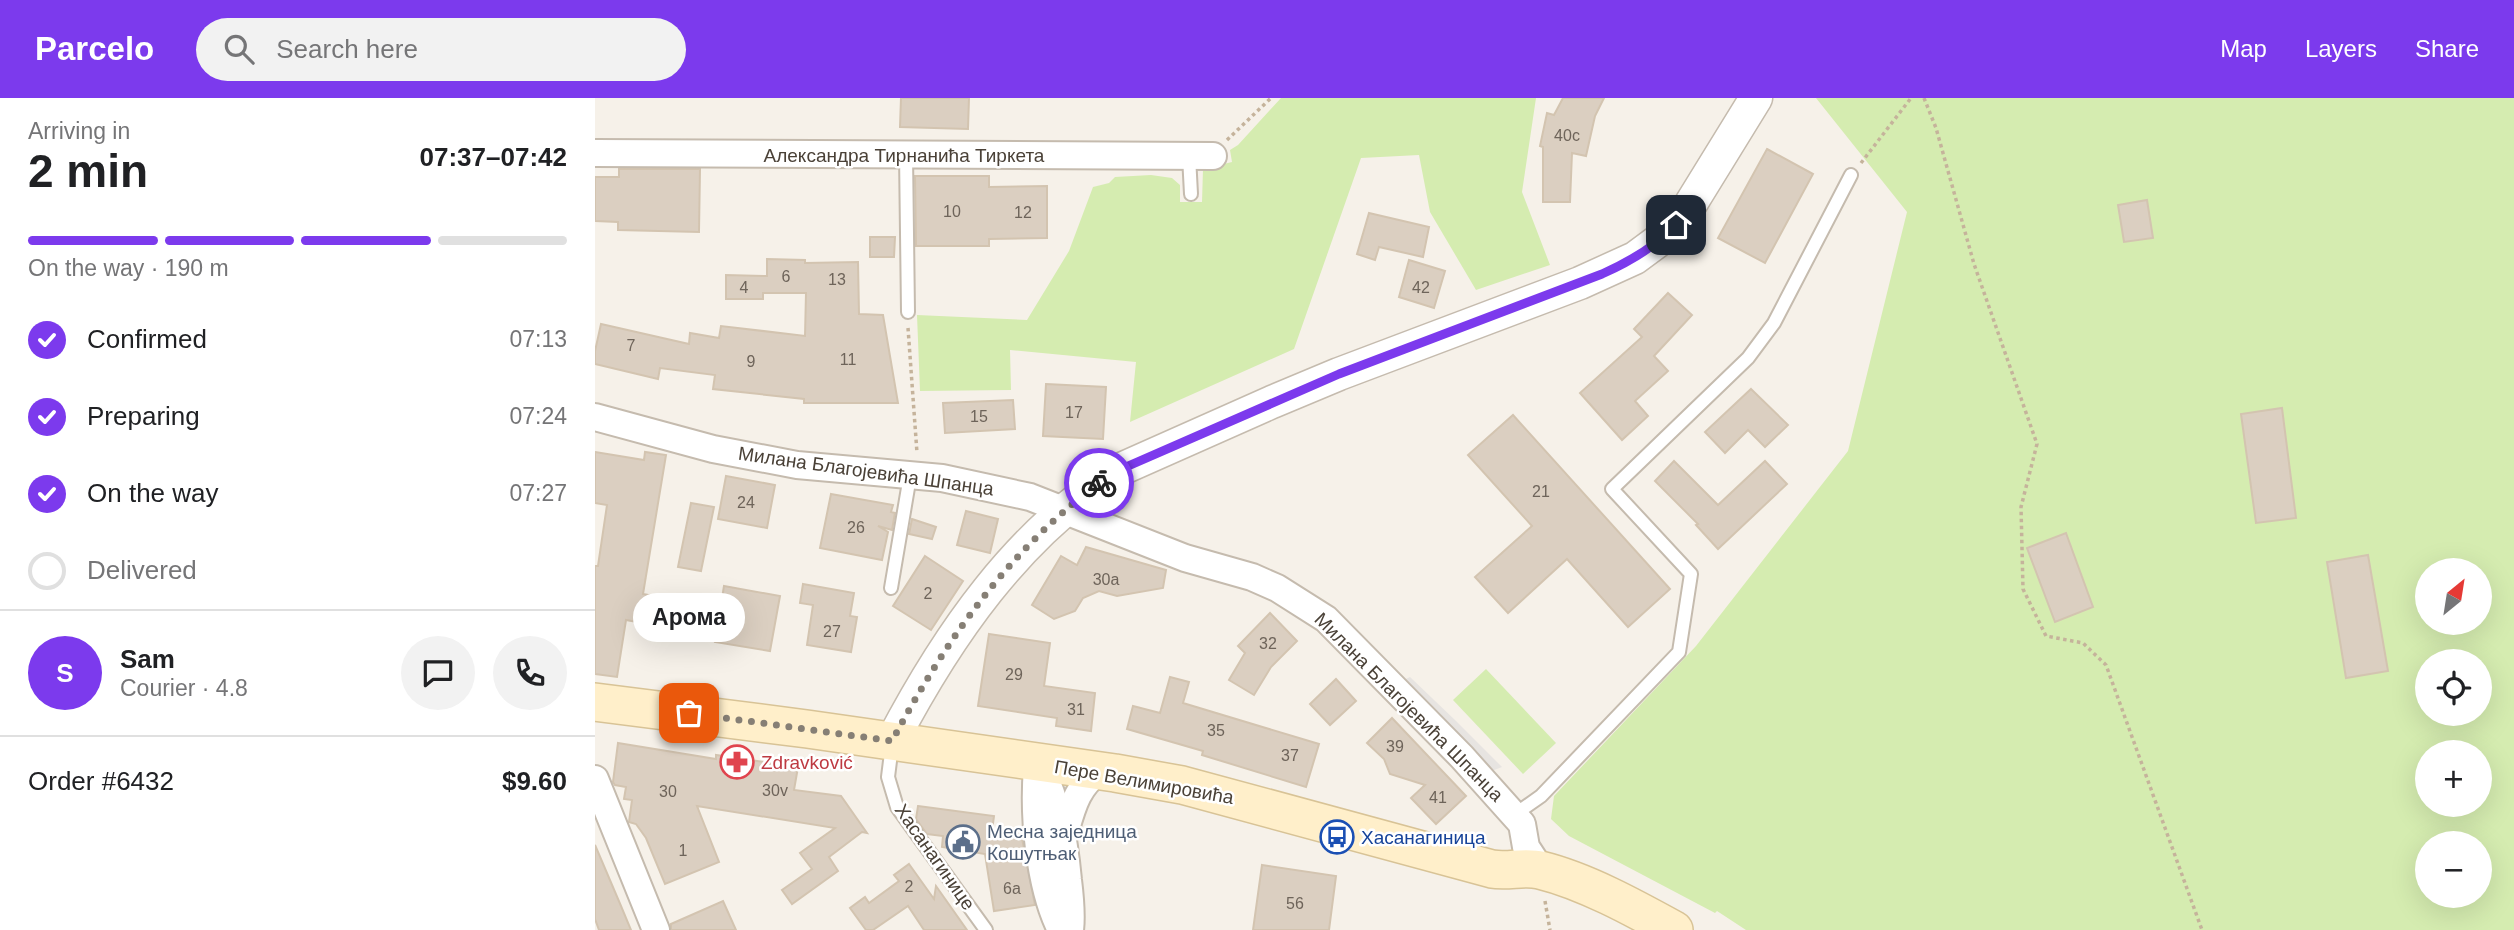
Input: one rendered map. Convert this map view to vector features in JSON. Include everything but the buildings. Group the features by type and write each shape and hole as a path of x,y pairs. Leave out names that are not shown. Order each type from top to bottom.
{"main road":[{"name":"Пере Велимировића","path":"595,702 1101,771 1222,794 1492,869 1541,870 1614,899 1674,930"}],"street":[{"path":"892,741 919,692 981,598 1026,546 1099,483 1119,470 1260,407 1339,374 1568,288 1635,258 1667,235 1687,210 1756,98"},
{"name":"Александра Тирнанића Тиркета","path":"595,153 1201,156"},
{"name":"Милана Благојевића Шпанца","path":"595,417 713,449 787,463 839,471 943,478 998,489 1066,510 1185,558 1252,577 1301,601 1326,620 1381,674 1514,815 1523,827 1526,847 1541,870"},
{"path":"1037,762 1054,797 1064,838 1070,930"},
{"path":"1037,762 1036,827 1049,898 1061,930"},
{"path":"1064,838 1071,811 1083,786 1089,778 1101,771"},
{"path":"595,779 656,930"}],"lane":[{"path":"907,154 908,312"},
{"path":"1191,194 1201,156"},
{"path":"1514,815 1541,796 1679,652 1691,574 1612,489 1748,358 1774,323 1851,175"},
{"path":"891,588 914,476"},
{"name":"Хасанагинице","path":"892,741 888,777 897,807 986,930"}],"path":[{"path":"1233,136 1271,98"},
{"path":"1851,175 1911,98"},
{"path":"1924,98 1951,180 1974,264 2037,444 2021,506 2023,589 2046,636 2083,643 2106,666 2202,930"},
{"path":"908,312 914,476"}],"green space":[{"path":"1281,98 1536,98 1522,192 1550,265 1476,290 1430,212 1419,155 1361,158 1294,349 1130,422 1136,362 1010,350 1011,390 920,391 917,315 1027,320 1069,251 1093,187 1109,183 1115,177 1151,175 1172,178 1180,185 1180,202 1202,202 1203,169 1232,162 1230,150 1238,145"},
{"path":"1816,98 2514,98 2514,930 1746,930 1717,911 1715,913 1569,836 1551,819 1554,796 1696,646 1848,451 1907,212"},
{"path":"1486,669 1556,743 1523,774 1453,700"}],"shaded area":[{"path":"1410,677 1502,767 1479,776 1392,686"}],"way so far":[{"path":"689,713 892,741 961,626 999,576 1026,546 1099,483"}],"place":[{"name":"Арома","path":"689,713"},
{"name":"Zdravković","path":"737,762"},
{"name":"Хасанагиница","path":"1337,837"},
{"name":"Месна заједница Кошутњак","path":"963,842"}],"route":[{"path":"1099,483 1119,470 1294,392 1602,274 1635,258 1667,235 1676,225"}]}
